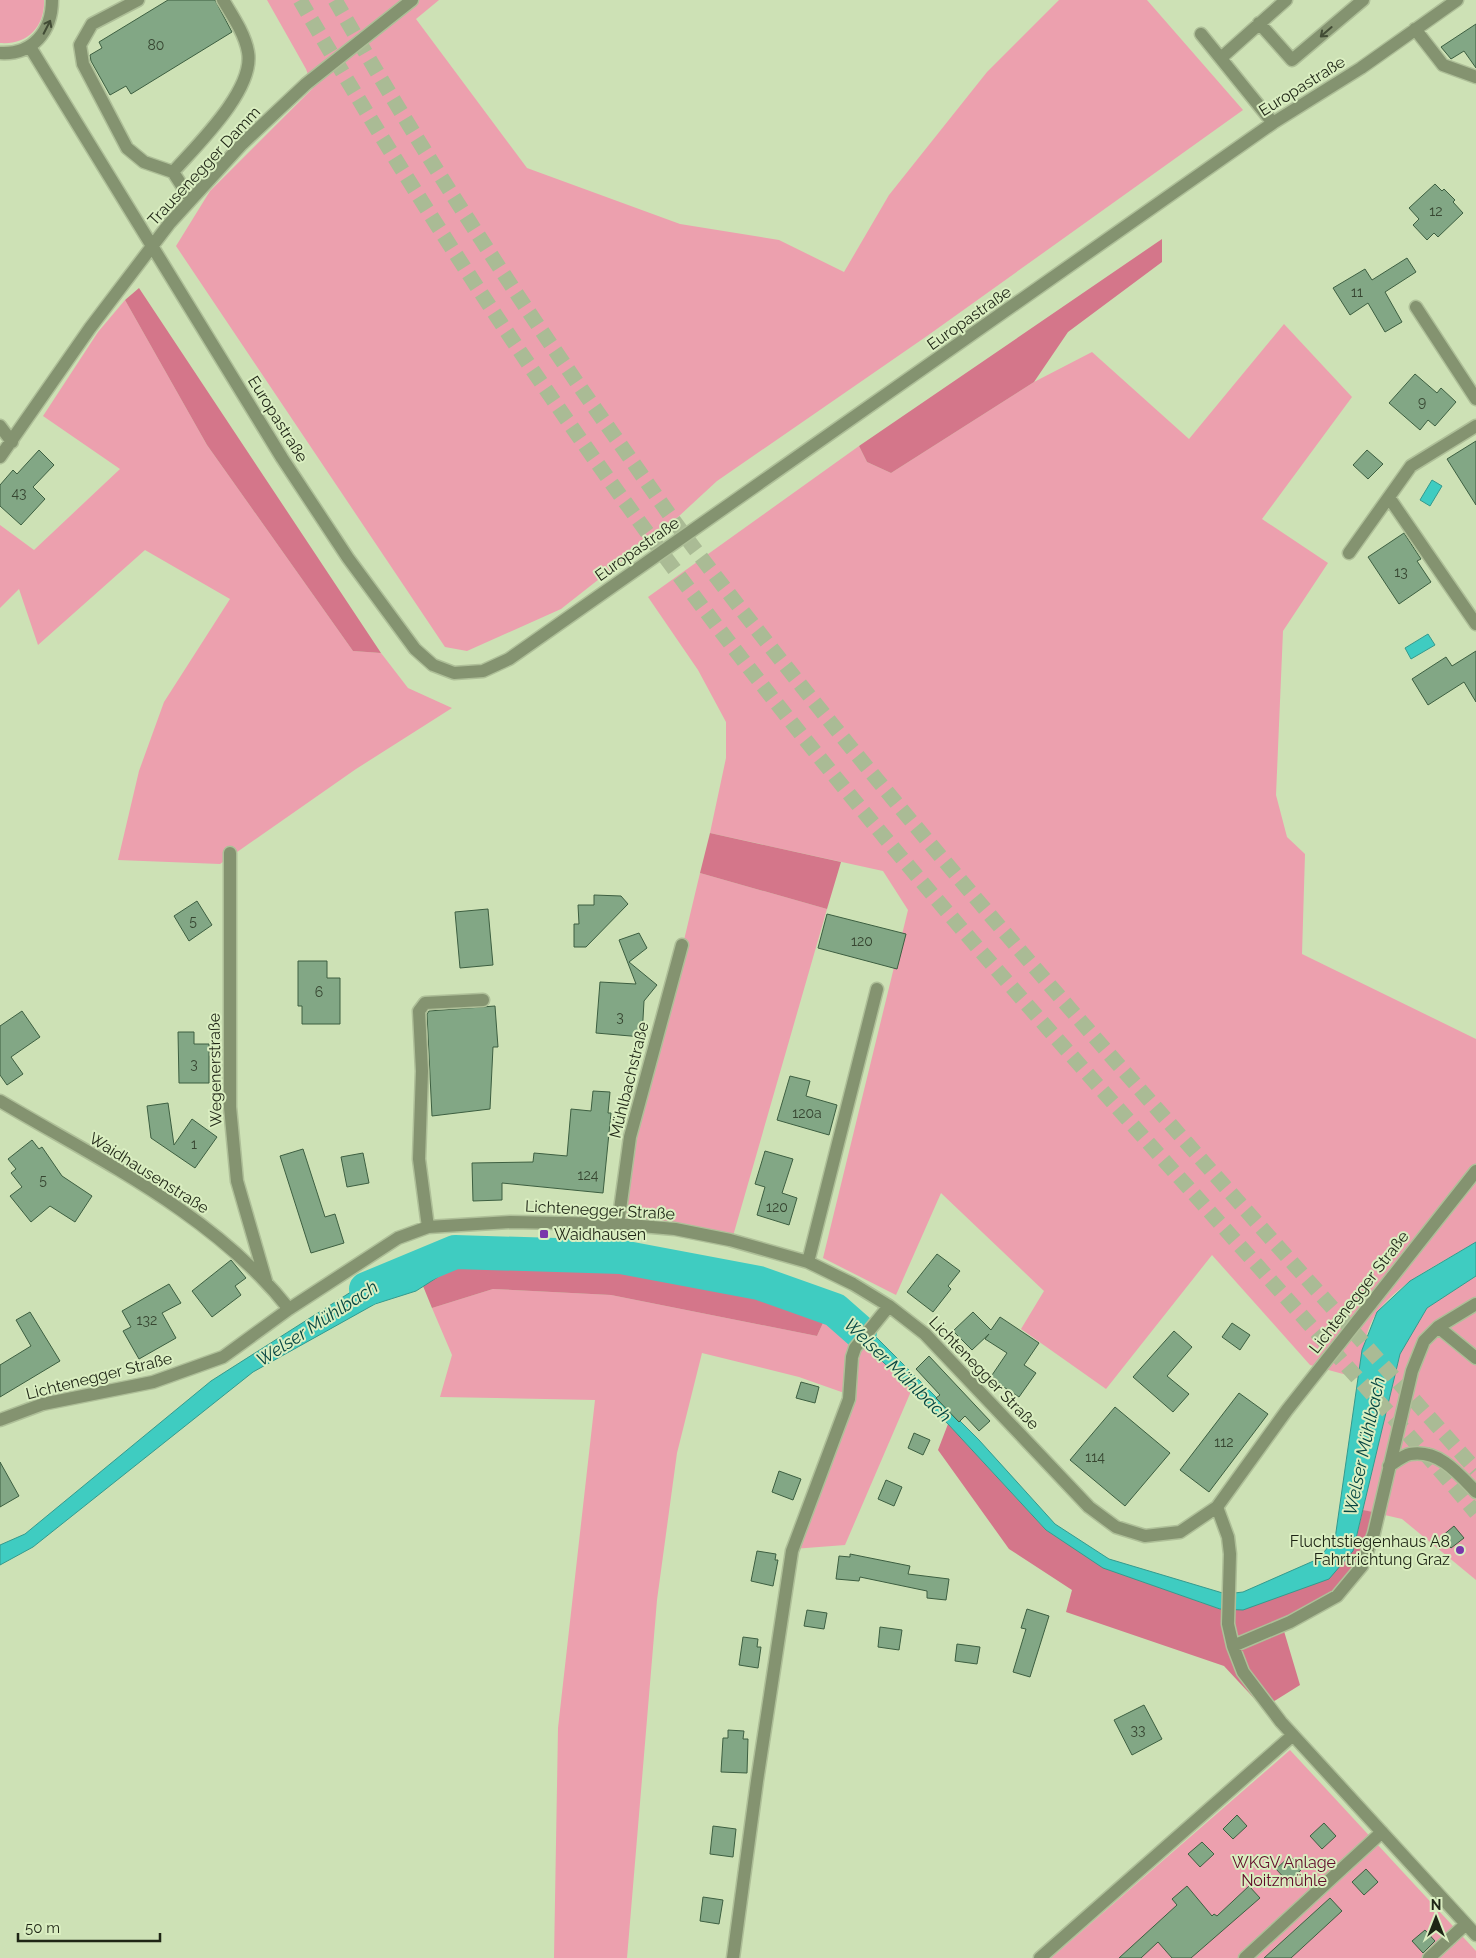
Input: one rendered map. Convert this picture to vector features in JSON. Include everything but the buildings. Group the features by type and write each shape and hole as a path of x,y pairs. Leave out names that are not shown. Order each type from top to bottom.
{"street":[{"path":"0,53 11,53 30,47 43,35 51,19 52,0"},
{"path":"138,0 92,24 80,45 83,64 127,148 144,162 173,172 190,200"},
{"path":"173,172 227,110 246,72 248,52 236,22 223,0"},
{"name":"Trausenegger Damm","path":"0,457 101,313 169,224 190,200 242,144 306,84 412,0"},
{"path":"1221,58 1286,0"},
{"path":"1259,24 1292,60 1363,0"},
{"name":"Europastraße","path":"30,47 287,465 348,558 415,649 433,665 454,673 482,671 509,659 1273,123 1361,68 1457,0"},
{"path":"1416,29 1442,65 1476,77"},
{"path":"1201,34 1273,123"},
{"path":"1416,307 1476,400"},
{"path":"0,426 12,442"},
{"path":"1349,553 1390,499 1411,466 1476,426"},
{"path":"1390,499 1476,624"},
{"name":"Wegenerstraße","path":"230,853 231,1116 236,1181 266,1281"},
{"name":"Mühlbachstraße","path":"618,1224 630,1137 682,945"},
{"path":"808,1262 877,989"},
{"path":"428,1227 419,1160 422,1071 419,1010 426,1003 483,1000"},
{"name":"Waidhausenstraße","path":"0,1101 188,1213 266,1281 288,1309"},
{"name":"Lichtenegger Straße","path":"0,1420 43,1404 153,1382 223,1357 288,1309 398,1238 428,1227 510,1222 618,1224 675,1228 730,1240 808,1262 853,1284 889,1306 926,1334 1089,1507 1116,1527 1145,1536 1180,1532 1217,1507 1287,1410 1476,1171"},
{"path":"1233,1646 1290,1622 1337,1596 1362,1566 1374,1533 1412,1371 1424,1341 1438,1328 1476,1304"},
{"path":"733,1958 757,1781 792,1551 849,1399 852,1357 855,1348 889,1306"},
{"path":"1438,1328 1476,1358"},
{"path":"1389,1466 1410,1454 1432,1456 1455,1468 1476,1492"},
{"path":"1217,1507 1228,1537 1230,1554 1228,1624 1233,1646 1243,1672 1263,1700 1293,1735 1476,1934"},
{"path":"1040,1958 1293,1735"},
{"path":"1245,1958 1382,1832"},
{"path":"1428,1958 1466,1924"}],"green space":[{"path":"0,0 44,0 44,10 38,26 26,37 18,41 0,43"},
{"path":"267,0 439,0 416,19 527,168 680,224 779,240 844,272 889,195 987,72 1059,0 1147,0 1243,110 927,336 717,481 678,517 561,609 467,651 445,647 176,246 210,191 313,88 306,69"},
{"path":"125,300 207,445 353,651 381,653 408,688 452,708 356,769 220,864 118,860 139,771 164,702 230,599 145,550 38,645 19,589 0,608 0,525 34,550 120,469 43,416 98,332"},
{"path":"1284,324 1352,397 1262,519 1328,563 1283,631 1276,795 1287,837 1305,854 1302,954 1476,1039 1476,1242 1411,1281 1378,1311 1367,1334 1358,1378 1310,1365 1212,1255 1106,1389 1021,1329 1044,1291 941,1193 896,1295 823,1258 908,910 883,871 710,833 726,758 726,722 698,670 648,597 859,446 867,462 891,473 1034,382 1092,352 1189,439"},
{"path":"700,873 827,909 733,1236 618,1217"},
{"path":"1476,1276 1476,1580 1402,1519 1363,1510 1400,1354 1427,1308"},
{"path":"493,1289 611,1295 817,1336 827,1314 861,1341 912,1389 845,1545 793,1549 850,1395 799,1377 702,1353 677,1453 657,1600 627,1958 554,1958 558,1728 595,1400 440,1397 452,1355 432,1308"},
{"name":"WKGV Anlage Noitzmühle","path":"1290,1750 1476,1951 1476,1958 1051,1958"}],"shaded area":[{"path":"1162,239 1162,262 1068,332 1034,382 891,473 867,462 859,446"},
{"path":"139,288 381,653 353,651 207,445 125,300"},
{"path":"710,833 841,862 827,909 700,873"},
{"path":"618,1264 752,1289 827,1314 817,1336 611,1295 493,1289 432,1308 423,1286 455,1266"},
{"path":"948,1424 1046,1530 1104,1568 1220,1609 1353,1551 1363,1510 1373,1512 1368,1549 1347,1582 1281,1621 1300,1685 1263,1708 1224,1666 1066,1612 1072,1590 1009,1549 938,1450"}],"water":[{"path":"1432,480 1442,486 1430,506 1420,500"},
{"path":"1428,634 1435,645 1411,659 1405,648"},
{"path":"1476,1242 1476,1276 1427,1308 1400,1354 1353,1551 1329,1579 1243,1610 1220,1609 1103,1568 1046,1530 948,1424 861,1341 827,1314 752,1289 618,1264 455,1266 416,1291 375,1304 253,1372 33,1547 0,1565 0,1545 25,1534 211,1381 354,1290 455,1252 621,1257 759,1283 835,1310 874,1335 979,1440 1055,1524 1109,1559 1226,1594 1243,1592 1318,1559 1335,1539 1362,1350 1377,1312 1410,1281"}],"waterway":[{"name":"Welser Mühlbach","path":"366,1289 455,1252 621,1257 759,1283 835,1310 860,1332"}],"tunnel":[{"path":"300,0 420,198 547,392 682,580 752,672 883,835 1003,977 1476,1513"},
{"path":"335,0 400,111 504,274 576,381 694,548 787,667 978,901 1076,1016 1476,1470"}],"place":[{"name":"Waidhausen","path":"544,1234"},
{"name":"Fluchtstiegenhaus A8 Fahrtrichtung Graz","path":"1460,1550"}]}
